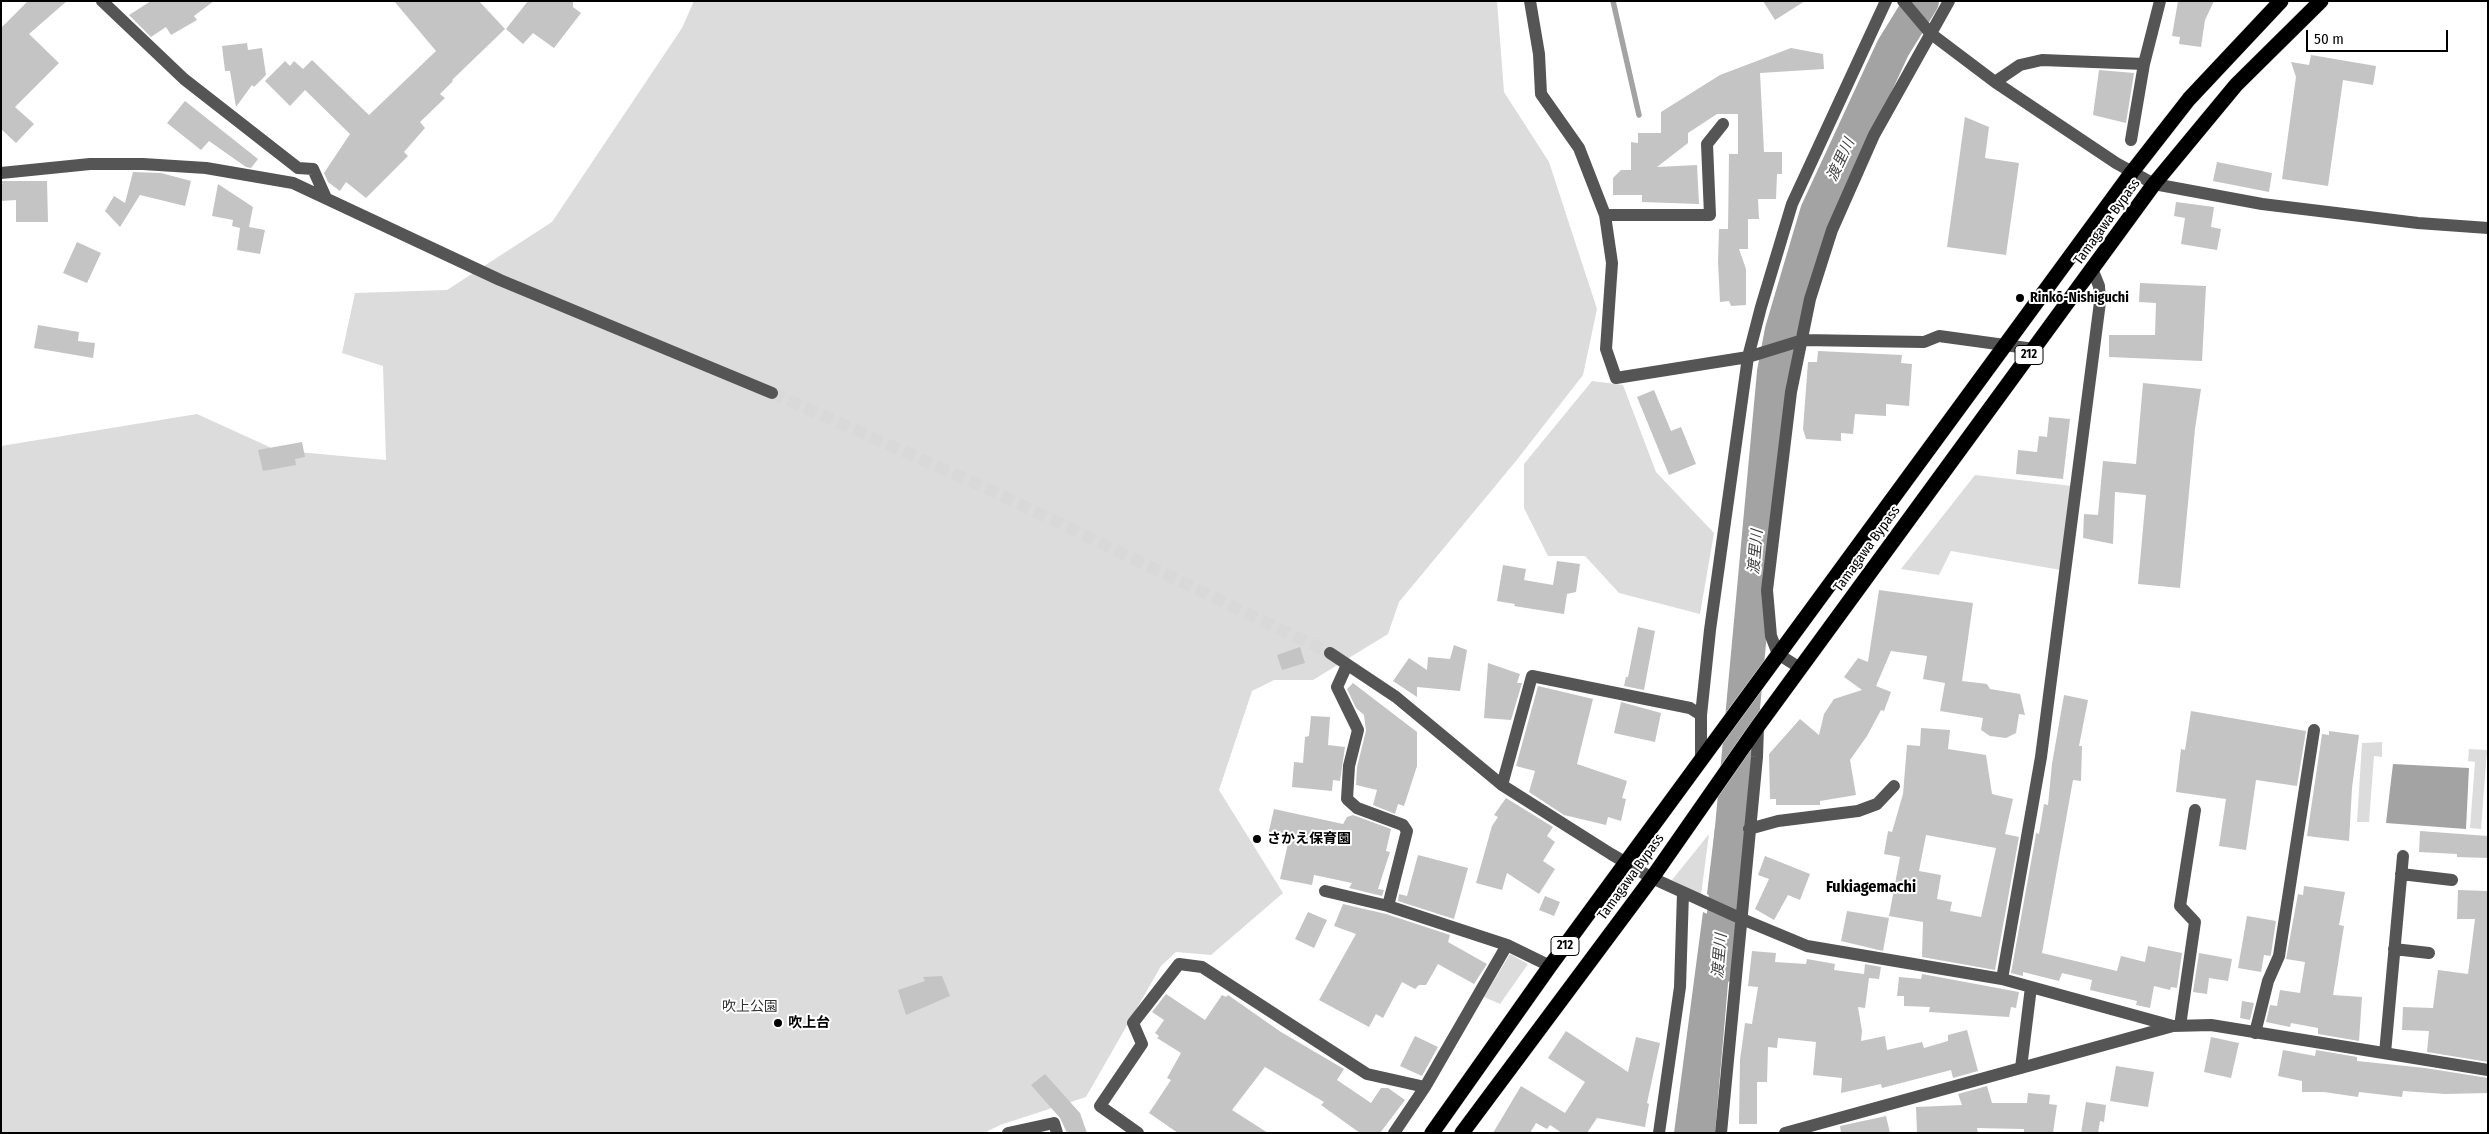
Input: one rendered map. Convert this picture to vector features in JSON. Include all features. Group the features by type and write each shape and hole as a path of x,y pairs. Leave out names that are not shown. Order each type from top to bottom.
{"highway":[{"name":"Tamagawa Bypass","path":"1432,1133 1550,966 2132,172 2189,99 2282,1"},
{"name":"Tamagawa Bypass","path":"1462,1133 1652,878 1758,726 2034,348 2093,271 2154,184 2236,85 2321,1"}],"street":[{"path":"102,1 184,79 298,168 313,169 326,198"},
{"path":"1530,1 1539,54 1541,94 1579,148 1605,215 1612,263 1606,350 1616,378 1748,357 1803,340 1924,342 1939,336 2034,348"},
{"path":"1701,762 1701,715 1710,630 1748,357 1760,307 1792,204 1886,1"},
{"path":"1902,1 1930,33 1996,82 2132,172 2154,184 2262,204 2418,223 2488,228"},
{"path":"1800,668 1778,654 1771,636 1767,590 1791,392 1810,299 1832,230 1855,175 1874,135 1949,1"},
{"path":"2131,140 2144,64 2160,1"},
{"path":"1996,82 2020,65 2042,60 2144,64"},
{"path":"1605,215 1710,215 1707,144 1723,124"},
{"path":"1,174 90,164 143,164 206,168 293,183 500,280 772,393"},
{"path":"2002,979 2041,757 2098,311 2099,286 2093,271"},
{"path":"1330,653 1396,697 1502,785 1652,878 1742,919 1807,946 2002,979 2177,1026"},
{"path":"1347,665 1337,687 1358,730 1349,766 1346,798 1357,808 1403,825 1407,831 1388,906"},
{"path":"1502,785 1532,676 1690,708 1701,715"},
{"path":"1721,1133 1757,757 1758,726"},
{"path":"2255,1033 2268,981 2279,956 2314,730"},
{"path":"1749,829 1778,821 1858,811 1877,804 1894,786"},
{"path":"2177,1026 2195,922 2180,906 2195,810"},
{"path":"2385,1054 2403,856"},
{"path":"2401,874 2452,880"},
{"path":"1325,890 1388,906 1507,945 1550,966"},
{"path":"1659,1133 1680,987 1683,893"},
{"path":"1394,1133 1425,1087 1507,945"},
{"path":"2394,950 2428,953"},
{"path":"1138,1133 1100,1106 1142,1044 1133,1023 1178,964 1202,967 1367,1074 1425,1087"},
{"path":"2021,1068 2031,987"},
{"path":"1785,1133 2177,1026 2210,1025 2488,1070"},
{"path":"1008,1133 1054,1123 1057,1133"}],"green space":[{"name":"吹上公園","path":"694,1 1497,1 1504,92 1549,162 1597,309 1583,375 1516,461 1399,602 1388,634 1313,680 1274,680 1252,691 1219,790 1283,893 1211,955 1176,952 1161,966 1086,1097 1000,1125 984,1133 1,1133 1,446 197,414 276,450 386,460 383,366 342,353 355,293 447,290 552,222 682,28"},
{"path":"1592,381 1623,385 1656,472 1714,533 1700,614 1619,593 1585,556 1548,556 1524,508 1524,464"},
{"path":"1975,475 2072,486 2061,570 1951,551 1939,575 1901,569"},
{"path":"2382,742 2382,757 2374,756 2369,822 2357,822 2362,743"},
{"path":"2469,749 2487,750 2481,829 2470,828 2475,762 2468,761"},
{"path":"1709,834 1701,895 1672,880"},
{"path":"1510,954 1528,964 1500,1004 1484,997"}],"water":[{"path":"2393,764 2469,768 2466,829 2386,823"},
{"path":"1739,794 1732,907 1707,894 1715,827"},
{"path":"1703,912 1733,926 1715,1133 1674,1133"}],"building":[{"path":"28,1 67,1 29,34 59,63 15,107 34,124 16,143 1,129 1,28"},
{"path":"151,1 214,1 194,16 197,20 171,35 166,27 151,37 129,15"},
{"path":"394,1 479,1 505,29 440,94 445,98 420,122 425,128 404,152 408,156 366,198 346,182 340,191 328,182 324,173 350,134 305,90 290,106 265,81 285,61 290,66 294,61 303,69 312,60 369,115 436,51"},
{"path":"528,1 573,1 573,7 581,13 554,48 533,33 523,44 506,29"},
{"path":"1763,1 1805,1 1775,20"},
{"path":"2178,1 2214,1 2205,20 2201,47 2179,44 2180,37 2172,36"},
{"path":"247,43 248,50 262,48 266,75 254,87 252,85 236,107 230,71 225,71 222,46"},
{"path":"1791,48 1823,54 1824,69 1760,73 1764,152 1782,152 1782,174 1777,174 1776,199 1758,199 1759,219 1748,219 1748,249 1739,249 1746,269 1746,305 1731,306 1729,301 1720,302 1719,229 1728,229 1729,154 1738,154 1738,114 1717,114 1688,133 1688,143 1657,167 1697,165 1699,204 1642,202 1642,195 1613,195 1613,178 1621,170 1631,170 1631,142 1638,143 1638,133 1661,133 1661,112 1720,75"},
{"path":"2311,55 2376,66 2373,85 2343,80 2328,186 2282,179 2296,77 2291,62 2309,65"},
{"path":"2099,70 2134,73 2126,123 2093,115"},
{"path":"185,101 258,159 251,168 246,167 209,141 201,150 167,123"},
{"path":"1965,117 1989,127 1985,158 2019,163 2006,255 1947,247"},
{"path":"2217,162 2272,173 2269,192 2213,181"},
{"path":"133,172 161,173 191,181 185,206 140,195 120,227 105,211 114,196 125,203"},
{"path":"1,181 47,181 48,222 16,222 16,200 1,201"},
{"path":"218,184 253,207 249,227 265,230 260,254 237,250 240,228 232,226 233,220 212,216"},
{"path":"2176,202 2214,207 2211,227 2221,229 2217,250 2181,244 2185,218 2174,216"},
{"path":"77,242 101,253 87,283 63,273"},
{"path":"2140,283 2206,286 2202,361 2109,357 2109,335 2155,335 2156,303 2139,302"},
{"path":"38,325 79,332 78,341 95,343 93,358 34,348"},
{"path":"1818,351 1902,355 1901,363 1912,364 1909,406 1886,404 1886,416 1855,414 1853,434 1841,433 1841,441 1806,439 1803,429 1808,362 1817,362"},
{"path":"2143,383 2201,389 2195,429 2180,588 2138,584 2146,495 2115,492 2113,544 2083,538 2084,514 2098,515 2103,461 2136,464"},
{"path":"1654,390 1671,431 1681,427 1696,464 1669,475 1637,397"},
{"path":"2049,417 2070,419 2063,479 2016,474 2018,450 2037,452 2039,436 2047,437"},
{"path":"302,442 305,457 295,459 296,465 263,471 258,450"},
{"path":"1557,561 1580,564 1576,592 1567,594 1564,614 1514,606 1515,604 1497,601 1503,565 1526,569 1524,580 1553,585"},
{"path":"1879,590 1973,603 1962,681 1987,684 1990,689 2020,694 2025,715 2019,714 2016,733 2006,738 1990,736 1981,730 1983,718 1940,711 1945,683 1923,679 1927,656 1891,651 1876,686 1891,692 1884,711 1881,710 1867,736 1850,760 1856,795 1820,801 1820,805 1776,805 1776,799 1770,799 1769,754 1800,719 1819,735 1824,714 1834,699 1862,690 1844,677 1858,658 1868,662"},
{"path":"1638,627 1655,631 1644,690 1624,686 1626,677 1628,677"},
{"path":"1454,645 1467,650 1460,691 1417,687 1417,697 1393,681 1409,658 1427,670 1428,657 1450,659"},
{"path":"1300,647 1305,663 1282,670 1277,655"},
{"path":"1488,663 1520,674 1517,683 1522,683 1511,720 1484,718"},
{"path":"1353,683 1417,732 1417,766 1404,806 1398,804 1395,814 1373,805 1377,790 1356,785 1357,767 1366,731 1364,715 1356,708 1347,689"},
{"path":"1538,686 1593,699 1577,764 1627,781 1622,798 1626,799 1621,821 1608,817 1606,825 1564,815 1529,792 1535,771 1516,766"},
{"path":"2064,695 2088,700 2079,746 2082,746 2081,781 2073,780 2042,953 2117,971 2121,956 2145,962 2148,946 2182,953 2177,988 2171,987 2170,990 2154,986 2150,1008 2136,1005 2137,1001 2090,990 2092,980 2062,973 2059,981 2023,972 2023,976 2011,973 2036,833 2039,834 2044,804 2048,805 2052,764"},
{"path":"1621,702 1661,713 1655,742 1614,733"},
{"path":"2191,711 2306,731 2297,786 2256,780 2246,850 2219,846 2226,799 2176,792 2181,749 2185,750"},
{"path":"1311,716 1330,717 1328,745 1345,747 1340,781 1333,780 1332,791 1292,787 1294,762 1303,763 1305,737 1309,736"},
{"path":"1921,728 1950,730 1948,749 1986,755 1992,794 2013,799 2005,834 2019,837 1995,970 1922,957 1923,922 1889,916 1900,857 1884,854 1888,831 1892,832 1903,794 1907,745 1920,746","holes":["1926,835 1996,848 1981,917 1950,911 1952,902 1937,899 1941,875 1919,871"]},
{"path":"2329,731 2359,735 2352,788 2349,841 2307,836 2322,734 2329,735"},
{"path":"1506,798 1553,827 1547,836 1555,842 1543,861 1555,869 1539,894 1507,873 1502,890 1476,883 1492,826 1498,817 1494,815"},
{"path":"1274,809 1343,824 1347,817 1353,815 1391,829 1386,851 1390,852 1378,889 1384,890 1382,896 1349,888 1352,883 1314,875 1312,885 1280,879 1289,839 1268,835"},
{"path":"2420,831 2488,836 2488,858 2457,857 2457,854 2419,852"},
{"path":"1418,855 1468,868 1454,919 1398,901 1399,894 1407,896"},
{"path":"1765,856 1810,874 1800,900 1788,895 1774,920 1755,909 1769,879 1758,875"},
{"path":"2304,886 2345,892 2339,925 2344,926 2333,995 2362,997 2359,1041 2318,1034 2318,1028 2291,1023 2290,1027 2266,1022 2270,1005 2277,1006 2280,990 2300,993 2305,962 2286,959 2298,894 2303,895"},
{"path":"2458,890 2488,891 2488,1062 2427,1052 2429,1031 2402,1030 2403,1007 2433,1008 2438,970 2468,974 2475,919 2457,919"},
{"path":"1545,896 1560,902 1554,916 1539,910"},
{"path":"1343,904 1386,914 1450,935 1448,942 1487,964 1474,984 1438,964 1426,985 1419,985 1415,989 1402,982 1383,1018 1376,1014 1369,1027 1319,1000 1356,934 1334,926"},
{"path":"1847,911 1889,918 1883,951 1841,941"},
{"path":"1308,912 1327,920 1314,948 1295,939"},
{"path":"2247,916 2276,921 2271,954 2270,956 2264,955 2261,972 2238,968"},
{"path":"1752,951 1776,953 1775,962 1806,964 1807,959 1835,964 1834,970 1864,974 1865,964 1881,967 1879,979 1869,978 1865,1008 1858,1007 1862,1031 1861,1041 1885,1036 1887,1050 1922,1042 1924,1048 1948,1041 1948,1035 1967,1030 1978,1071 1953,1078 1951,1070 1882,1088 1881,1084 1841,1093 1842,1078 1813,1075 1816,1042 1778,1038 1777,1048 1768,1047 1767,1082 1757,1082 1757,1124 1739,1124 1740,1060 1745,1023 1752,1024 1758,987 1748,986"},
{"path":"2199,953 2232,959 2228,981 2209,978 2207,994 2193,992"},
{"path":"1922,974 2019,992 2016,1008 2011,1007 2009,1017 1929,1012 1930,1007 1904,1006 1904,996 1897,996 1899,977 1921,979"},
{"path":"942,976 950,996 906,1015 898,990 925,981 923,977"},
{"path":"1166,994 1205,1020 1222,995 1226,997 1228,995 1281,1032 1344,1069 1337,1080 1371,1103 1381,1088 1388,1088 1405,1100 1380,1133 1360,1133 1321,1105 1324,1102 1265,1067 1232,1110 1268,1133 1178,1133 1149,1113 1171,1080 1167,1078 1181,1053 1157,1038 1159,1036 1155,1033 1164,1020 1152,1012"},
{"path":"2242,1001 2254,1003 2250,1020 2240,1018"},
{"path":"1566,1031 1628,1072 1636,1037 1660,1043 1647,1103 1649,1104 1645,1127 1597,1118 1587,1133 1562,1133 1550,1125 1547,1129 1536,1123 1530,1133 1493,1133 1521,1086 1565,1113 1585,1082 1548,1058"},
{"path":"1415,1036 1438,1047 1422,1076 1400,1066"},
{"path":"2211,1037 2239,1043 2231,1078 2204,1072"},
{"path":"2283,1050 2315,1056 2316,1050 2357,1057 2357,1061 2425,1068 2488,1078 2488,1093 2445,1094 2403,1091 2402,1097 2359,1092 2358,1097 2324,1092 2302,1092 2302,1081 2278,1076"},
{"path":"2116,1066 2154,1072 2148,1107 2110,1101"},
{"path":"1045,1074 1080,1113 1087,1133 1067,1133 1060,1118 1031,1085"},
{"path":"1987,1086 1992,1103 2027,1103 2028,1093 2050,1095 2049,1104 2057,1105 2053,1133 2024,1133 2024,1129 1977,1128 1978,1133 1917,1133 1916,1107 1962,1105 1958,1094"},
{"path":"2086,1102 2106,1105 2104,1122 2100,1121 2098,1133 2081,1133"},
{"path":"1886,1116 1890,1133 1841,1133 1840,1126"}],"waterway":[{"path":"1613,1 1639,115"},
{"name":"渡里川","path":"1719,968 1774,372 1782,330 1817,212 1893,48 1922,1"}],"tunnel":[{"path":"772,393 986,488 1330,653"}],"place":[{"name":"Rinkō-Nishiguchi","path":"2020,298"},
{"name":"さかえ保育園","path":"1257,839"},
{"name":"吹上台","path":"778,1023"}],"district":[{"name":"Fukiagemachi","path":"1871,888"}]}
